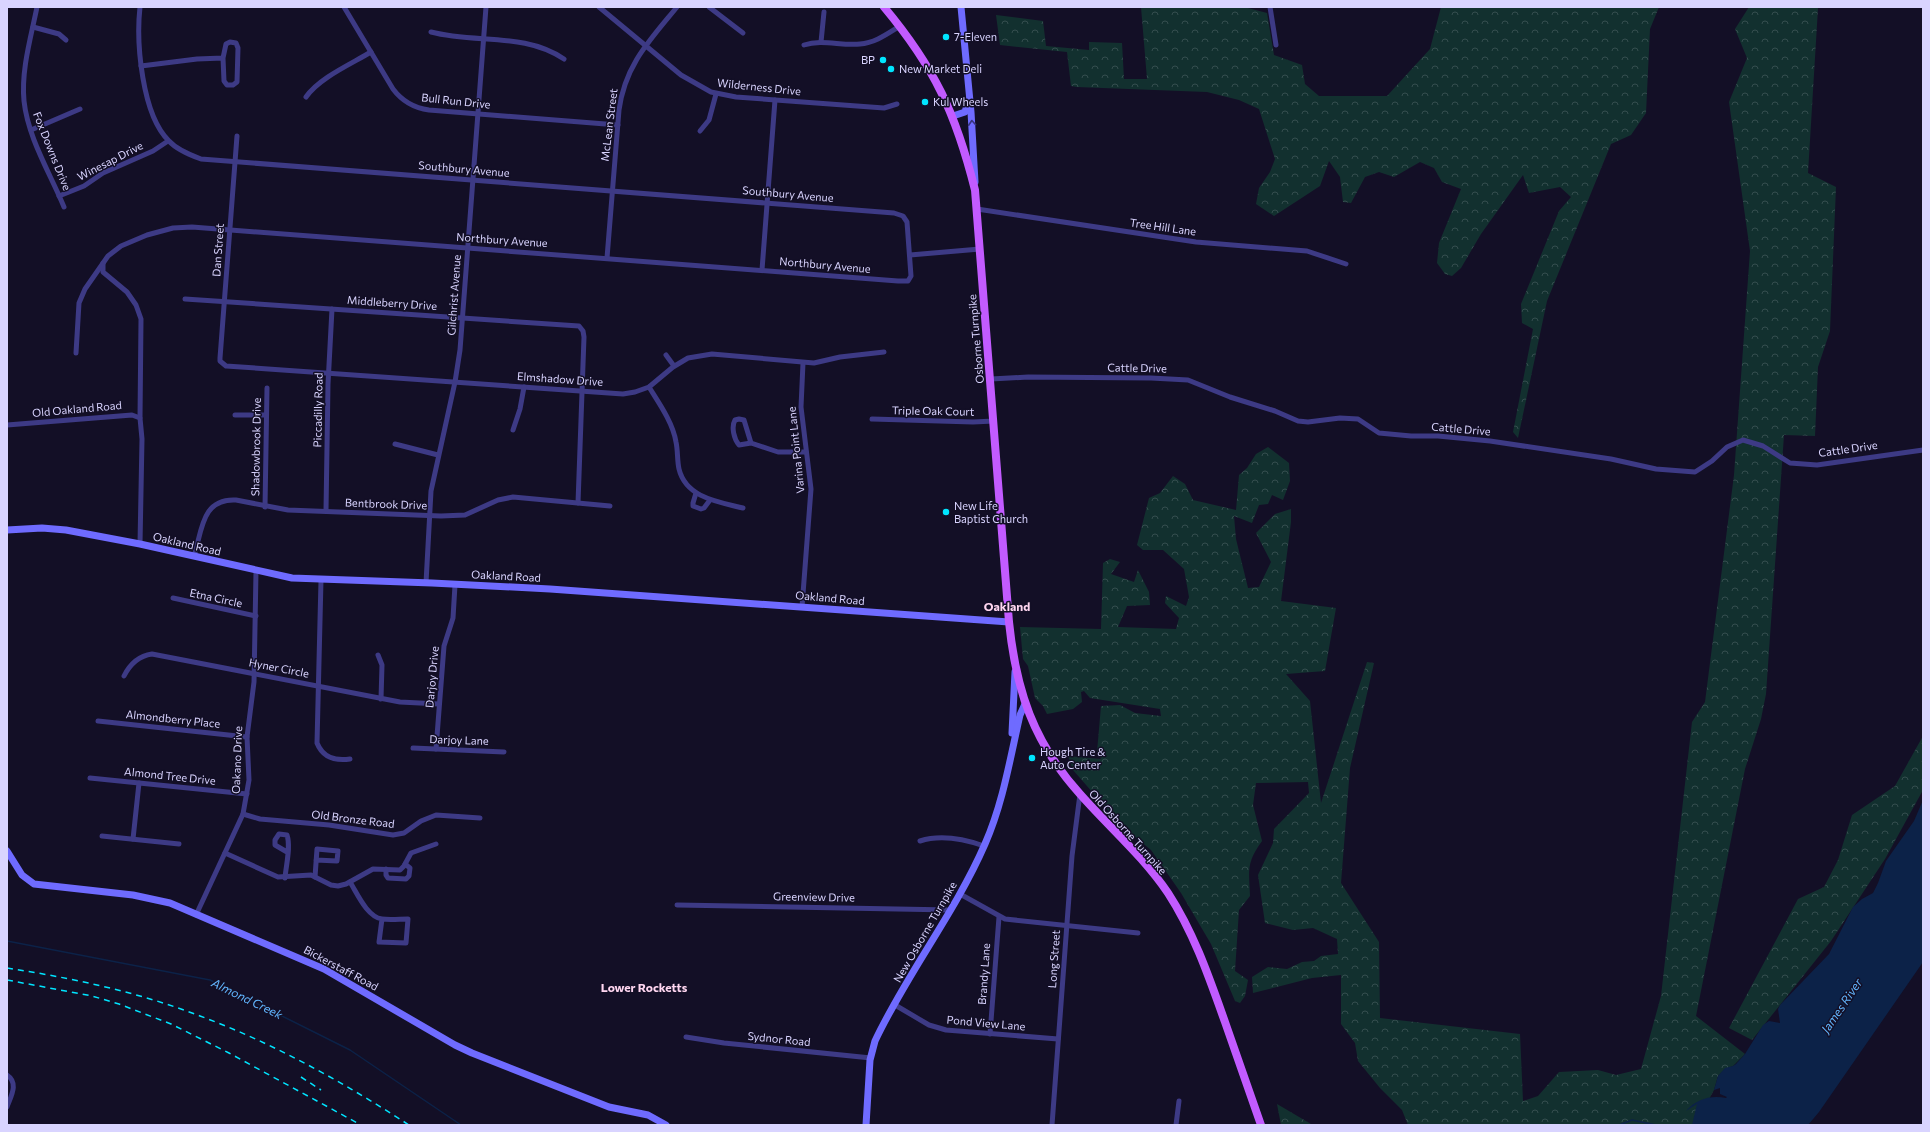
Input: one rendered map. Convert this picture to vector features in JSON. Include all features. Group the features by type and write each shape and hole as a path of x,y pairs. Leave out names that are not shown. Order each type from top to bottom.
{"main road":[{"path":"884,7 900,26 930,69 953,116 975,190"},
{"name":"Osborne Turnpike","path":"975,190 1009,622 1016,670"},
{"name":"Old Osborne Turnpike","path":"1016,670 1030,718 1051,757 1080,794 1154,874 1189,930 1205,966 1261,1125"}],"street":[{"name":"Fox Downs Drive","path":"37,7 24,77 24,100 26,115 64,207"},
{"name":"Southbury Avenue","path":"140,7 138,46 149,102 156,122 168,141 181,150 201,159 894,213 903,216 907,224 910,255"},
{"name":"Gilchrist Avenue","path":"426,582 431,491 455,382 462,317 486,7"},
{"name":"Wilderness Drive","path":"599,7 686,80 716,94 884,108 898,104"},
{"name":"McLean Street","path":"608,258 620,100 626,81 637,58 677,7"},
{"path":"709,7 743,33"},
{"name":"Osborne Turnpike","path":"961,7 974,144 975,190"},
{"path":"1270,7 1276,45"},
{"name":"Bull Run Drive","path":"346,8 393,89 412,105 429,110 618,125"},
{"path":"821,42 824,12"},
{"path":"804,46 812,42 849,45 869,43 900,26"},
{"path":"33,27 59,34 66,40"},
{"path":"431,32 526,43 554,52 564,60"},
{"path":"230,42 236,43 238,48 237,82 233,85 227,85 224,81 223,58 226,44 230,42"},
{"path":"306,97 312,89 320,83 371,52"},
{"path":"141,66 197,59 223,58"},
{"path":"700,132 709,120 716,94"},
{"path":"953,116 965,112 969,96"},
{"path":"762,270 775,100"},
{"path":"31,130 80,109"},
{"name":"Dan Street","path":"223,364 220,358 237,136"},
{"name":"Winesap Drive","path":"59,196 84,186 103,173 153,151 168,141"},
{"path":"963,146 974,144"},
{"name":"Tree Hill Lane","path":"976,209 1196,242 1307,252 1346,264"},
{"name":"Northbury Avenue","path":"76,354 79,303 85,289 108,256 122,246 165,229 192,226 908,281 911,276 910,255"},
{"path":"910,255 980,249"},
{"path":"104,262 102,269 106,276 127,292 136,305 142,319 140,544"},
{"name":"Middleberry Drive","path":"185,299 570,325 581,328 584,337 582,390"},
{"name":"Piccadilly Road","path":"326,511 328,373 332,309"},
{"name":"Elmshadow Drive","path":"223,364 623,394 649,387 674,366 688,358 712,354 814,363 840,356 884,352"},
{"path":"666,355 674,366"},
{"name":"Varina Point Lane","path":"802,607 811,489 805,452 801,408 803,363"},
{"name":"Cattle Drive","path":"991,380 1028,377 1151,378 1188,380 1230,397 1275,410 1298,421 1308,422 1340,418 1358,419 1379,433 1438,436 1490,441 1611,459 1656,469 1695,472 1712,461 1726,447 1743,440 1763,446 1790,463 1817,465 1923,450"},
{"path":"513,430 520,409 524,387"},
{"path":"649,387 676,441 679,470 685,481 696,493 710,500 743,508"},
{"name":"Shadowbrook Drive","path":"265,507 266,388"},
{"path":"578,503 582,390"},
{"name":"Old Oakland Road","path":"7,425 132,415 140,418"},
{"path":"235,415 266,415"},
{"path":"751,443 746,422 742,419 735,420 732,427 738,444 744,445 751,443 778,452 805,452"},
{"name":"Triple Oak Court","path":"872,419 994,421"},
{"path":"395,444 438,455"},
{"path":"696,493 692,503 697,508 704,508 710,500"},
{"name":"Bentbrook Drive","path":"194,556 204,520 209,511 216,504 232,500 288,510 429,516 465,515 498,500 507,498 610,506"},
{"name":"Oakland Road","path":"7,530 30,528 54,529 140,544 284,578 426,582 455,585 550,589 1009,622"},
{"name":"Oakano Drive","path":"196,915 243,814 247,794 249,770 247,737 253,695 256,571"},
{"path":"321,580 316,736 318,745 323,753 330,758 339,760 350,759"},
{"name":"Darjoy Drive","path":"436,748 444,646 453,618 455,585"},
{"name":"Etna Circle","path":"173,598 256,616"},
{"name":"Hyner Circle","path":"124,676 130,666 137,659 152,654 381,699 400,702 439,704"},
{"path":"378,655 382,665 381,699"},
{"name":"New Osborne Turnpike","path":"1012,750 1016,670"},
{"name":"New Osborne Turnpike","path":"866,1125 871,1058 875,1041 960,894 984,846 1000,804 1018,726 1025,704"},
{"path":"1018,726 1021,720 1030,718"},
{"name":"Almondberry Place","path":"98,721 247,737"},
{"name":"Darjoy Lane","path":"413,748 504,752"},
{"name":"Almond Tree Drive","path":"90,778 247,794"},
{"path":"133,839 139,783"},
{"name":"Long Street","path":"1052,1125 1072,856 1080,794"},
{"name":"Old Bronze Road","path":"243,814 260,819 329,825 393,835 404,833 421,821 436,815 480,818"},
{"path":"102,836 179,844"},
{"path":"920,841 936,837 954,838 984,846"},
{"path":"225,853 274,876 286,878 306,875 315,876 334,886 341,886 369,871 386,869 400,870 411,853 436,844"},
{"path":"315,876 316,860 317,849 338,851 337,861 316,860"},
{"name":"Bickerstaff Road","path":"7,851 22,875 34,884 150,897 170,903 324,969 455,1045 472,1053 595,1102 621,1110 648,1114 666,1125"},
{"path":"286,878 288,852"},
{"path":"386,869 386,875 388,878 406,879 409,876 410,868 405,864"},
{"path":"350,882 365,905 382,919 408,919 406,943 379,942 382,919"},
{"path":"960,894 999,917 1026,922 1138,933"},
{"name":"Greenview Drive","path":"677,906 951,910"},
{"name":"Brandy Lane","path":"990,1034 999,917"},
{"name":"Pond View Lane","path":"895,1005 938,1029 1058,1039"},
{"name":"Sydnor Road","path":"686,1036 724,1043 871,1058"},
{"path":"7,1075 14,1083 7,1107"},
{"path":"1176,1125 1179,1101"}],"green space":[{"path":"1141,7 1244,7 1267,13 1274,55 1302,65 1305,84 1319,96 1387,96 1430,49 1441,7 1659,7 1650,29 1646,113 1631,135 1611,144 1547,301 1518,438 1513,432 1533,329 1522,323 1521,304 1559,211 1571,197 1560,187 1529,193 1523,175 1481,234 1461,268 1452,276 1445,274 1437,263 1439,243 1461,189 1442,182 1434,168 1420,162 1394,177 1379,172 1365,177 1351,203 1343,202 1340,177 1329,161 1320,186 1274,216 1256,204 1259,188 1270,172 1275,159 1259,109 1239,100 1207,92 1071,86 1067,52 1000,45 996,15 1043,21 1046,46 1089,50 1089,42 1122,43 1124,79 1147,79"},
{"path":"1749,7 1827,7 1818,8 1808,173 1836,187 1830,331 1818,367 1815,436 1784,435 1766,694 1761,719 1745,769 1696,1016 1745,1054 1733,1066 1725,1069 1718,1076 1714,1090 1695,1125 1408,1125 1402,1110 1380,1088 1358,1061 1355,1043 1341,1024 1341,975 1312,978 1253,993 1252,977 1268,967 1287,969 1302,962 1314,961 1321,956 1338,954 1337,939 1313,928 1293,930 1265,923 1258,875 1273,843 1274,829 1309,793 1308,782 1256,783 1253,805 1262,841 1251,861 1249,880 1250,896 1239,910 1235,971 1248,980 1245,996 1240,1003 1235,1001 1211,944 1181,893 1151,850 1121,825 1073,770 1068,756 1101,759 1097,752 1101,706 1120,705 1135,713 1161,716 1160,709 1090,698 1084,691 1081,692 1082,702 1073,709 1047,714 1043,706 1035,698 1028,666 1023,659 1020,627 1101,629 1103,563 1110,559 1120,562 1111,574 1134,582 1138,570 1149,592 1150,605 1127,606 1118,627 1176,629 1179,618 1165,603 1166,596 1186,606 1189,597 1184,569 1163,550 1143,550 1137,545 1149,498 1160,493 1173,476 1185,484 1193,500 1236,510 1239,475 1247,468 1256,454 1268,447 1289,463 1290,481 1283,500 1272,495 1268,504 1259,505 1252,523 1234,516 1236,539 1248,588 1259,587 1271,562 1256,533 1275,514 1291,509 1291,522 1281,601 1336,608 1325,671 1286,674 1310,701 1321,803 1367,662 1374,663 1350,768 1341,883 1379,942 1380,1018 1520,1034 1523,1101 1538,1096 1559,1072 1598,1070 1616,1075 1641,1069 1661,996 1692,722 1705,702 1734,475 1750,251 1729,102 1747,58 1735,29"},
{"path":"1923,736 1923,790 1885,859 1831,941 1752,1040 1729,1028 1798,899 1824,887 1838,860 1852,815 1895,786"},
{"path":"1277,1104 1311,1124 1312,1125 1281,1125"}],"water":[{"name":"James River","path":"1923,800 1923,962 1819,1112 1808,1125 1692,1125 1697,1104 1686,1111 1694,1103 1704,1099 1727,1097 1720,1094 1720,1088 1714,1090 1718,1076 1725,1068 1736,1064 1745,1054 1763,1025 1769,1021 1780,1023 1778,1009 1780,1005 1829,954 1853,907 1862,899 1873,893 1886,861 1914,821"}],"waterway":[{"name":"Almond Creek","path":"7,941 210,980 350,1050 461,1125"},
{"name":"Almond Creek","path":"1619,1125 1632,1120 1656,1125"}],"railway":[{"path":"7,968 56,976 105,987 177,1007 254,1038 307,1064 409,1125"},
{"path":"7,980 92,996 119,1004 171,1024 229,1053 361,1125"},
{"path":"301,1077 321,1090"}],"place":[{"name":"7-Eleven","path":"946,37"},
{"name":"BP","path":"883,60"},
{"name":"New Market Deli","path":"891,69"},
{"name":"Kul Wheels","path":"925,102"},
{"name":"New Life Baptist Church","path":"946,512"},
{"name":"Hough Tire & Auto Center","path":"1032,758"}],"district":[{"name":"Oakland","path":"1007,607"},
{"name":"Lower Rocketts","path":"644,988"}]}
